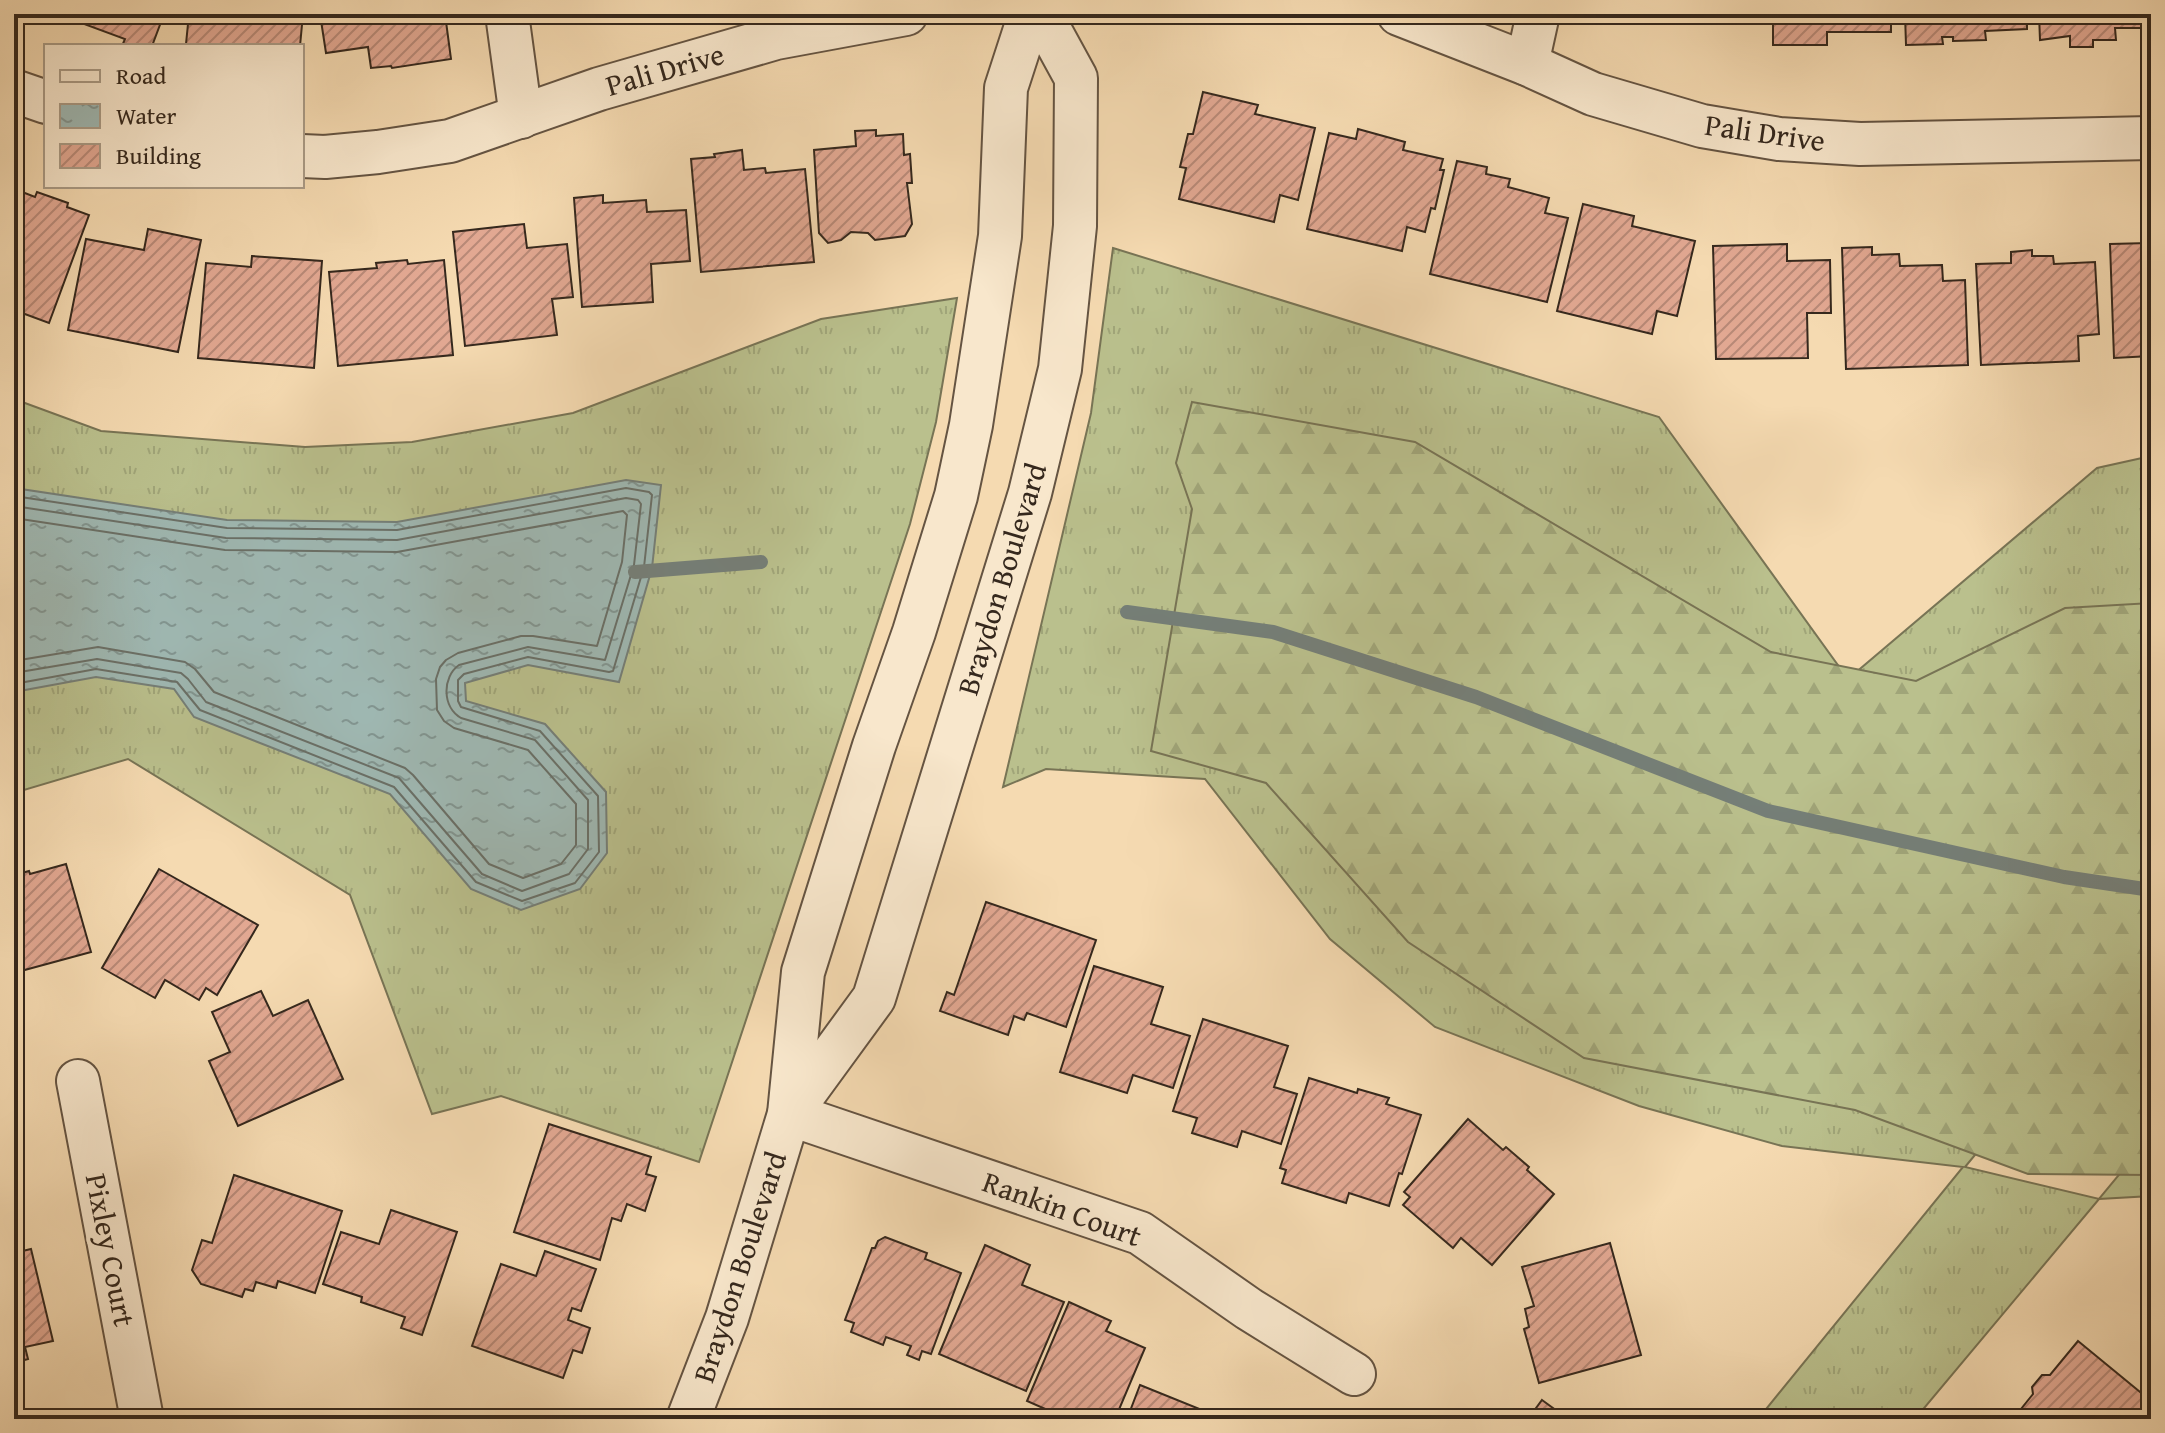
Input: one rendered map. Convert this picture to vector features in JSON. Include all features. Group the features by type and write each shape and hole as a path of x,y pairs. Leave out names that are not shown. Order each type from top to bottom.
{"street":[{"path":"507,14 521,117"},
{"name":"Pali Drive","path":"304,156 325,157 450,141 599,89 776,38 906,14"},
{"name":"Braydon Boulevard","path":"688,1419 727,1318 789,1114 803,972 956,496 1000,236 1006,88 1030,14"},
{"name":"Braydon Boulevard","path":"789,1114 874,998 1030,493 1060,369 1075,226 1076,78 1041,14"},
{"name":"Pali Drive","path":"1399,14 1527,64 1593,94 1702,126 1779,139 1860,144 2151,138"},
{"path":"1527,64 1538,14"},
{"path":"14,91 44,101"},
{"name":"Pixley Court","path":"78,1081 142,1419"},
{"name":"Rankin Court","path":"789,1114 1140,1233 1249,1309 1354,1374"}],"green space":[{"path":"1113,248 1659,417 1848,679 2097,468 2151,456 2151,942 1965,1167 2099,1199 1915,1419 1758,1419 1963,1167 1782,1146 1639,1106 1435,1027 1330,939 1205,779 1046,769 1003,787 1091,413"},
{"path":"957,298 936,422 910,524 699,1162 501,1096 432,1114 350,895 128,759 14,793 14,399 101,431 305,447 412,442 573,413 821,319"},
{"path":"1192,402 1415,442 1771,652 1916,681 2065,608 2151,603 2151,1175 2028,1174 1855,1110 1584,1058 1408,942 1266,783 1151,751 1192,509 1176,463"},
{"path":"2151,1136 2151,1196 2099,1199"}],"water":[{"path":"626,480 661,485 652,568 619,682 528,665 465,683 466,701 545,724 606,792 607,853 580,889 521,910 471,889 390,794 194,717 174,689 96,677 14,692 14,488 227,520 397,522"}],"building":[{"path":"73,14 164,14 153,44 123,44 125,39 84,24 86,19"},
{"path":"189,14 303,14 300,44 186,44"},
{"path":"320,14 445,14 451,59 371,68 368,47 326,53"},
{"path":"1655,14 1679,14 1678,18"},
{"path":"1773,14 1891,14 1891,32 1827,32 1827,45 1773,45"},
{"path":"1905,14 2027,14 2027,29 1985,31 1986,40 1953,41 1953,37 1942,37 1943,44 1906,45"},
{"path":"2039,14 2151,14 2151,28 2115,28 2116,40 2093,40 2093,47 2070,47 2070,36 2040,40"},
{"path":"1203,92 1258,105 1255,114 1315,128 1298,200 1280,195 1274,222 1179,199 1186,168 1180,167 1188,134 1193,134"},
{"path":"1358,129 1405,142 1403,150 1443,159 1440,170 1444,170 1435,209 1431,208 1425,232 1407,227 1402,251 1307,229 1329,133 1356,139"},
{"path":"876,130 876,136 903,134 904,155 910,154 912,183 907,183 912,224 905,236 875,240 868,233 851,232 841,240 828,243 819,233 814,150 856,146 855,131"},
{"path":"742,150 744,170 765,168 766,173 805,169 814,262 701,272 691,159"},
{"path":"1457,161 1487,167 1486,174 1510,179 1508,187 1549,198 1545,213 1568,218 1547,302 1430,274"},
{"path":"17,190 35,197 37,192 68,203 67,207 89,215 49,323 14,310 14,197"},
{"path":"603,195 603,203 646,200 647,212 686,210 690,261 651,264 653,302 582,307 574,198"},
{"path":"1583,204 1634,216 1632,226 1695,241 1677,316 1657,311 1652,334 1557,311"},
{"path":"524,224 527,248 567,244 573,297 552,299 557,335 465,346 453,232"},
{"path":"148,229 201,240 178,352 68,330 86,239 144,250"},
{"path":"2149,243 2151,356 2114,358 2110,244"},
{"path":"1787,244 1787,261 1830,260 1831,313 1807,313 1808,358 1716,359 1713,246"},
{"path":"1872,247 1872,255 1899,254 1900,266 1942,265 1943,281 1965,280 1968,365 1846,369 1842,248"},
{"path":"2032,250 2032,256 2053,256 2054,264 2095,262 2099,334 2078,336 2079,361 1981,365 1976,264 2011,263 2011,252"},
{"path":"252,256 322,261 314,368 198,358 206,263 251,267"},
{"path":"407,260 408,264 444,260 453,355 338,366 329,272 377,268 376,263"},
{"path":"66,864 91,952 21,971 23,979 14,982 14,875"},
{"path":"159,869 258,925 217,995 206,988 199,1000 165,980 155,998 102,968"},
{"path":"986,902 1096,940 1066,1027 1027,1013 1024,1020 1014,1016 1008,1035 940,1011 947,992 954,995"},
{"path":"1094,966 1163,987 1151,1024 1190,1036 1173,1088 1133,1075 1127,1093 1060,1072"},
{"path":"261,991 273,1016 308,1000 343,1079 238,1126 209,1061 230,1052 212,1012"},
{"path":"1203,1019 1288,1046 1274,1087 1297,1094 1281,1144 1242,1131 1237,1147 1192,1133 1197,1118 1173,1111"},
{"path":"1309,1078 1357,1093 1358,1089 1389,1098 1386,1104 1421,1115 1389,1206 1349,1193 1346,1203 1282,1183 1286,1170 1280,1168"},
{"path":"1468,1119 1503,1150 1506,1147 1529,1167 1527,1170 1554,1194 1492,1265 1461,1238 1453,1248 1403,1205 1410,1197 1404,1192"},
{"path":"549,1124 651,1157 646,1174 656,1177 645,1211 627,1204 621,1221 612,1218 600,1260 514,1232"},
{"path":"234,1175 342,1211 315,1293 278,1281 276,1288 256,1282 253,1291 245,1289 242,1297 201,1284 192,1270 202,1240 212,1243"},
{"path":"391,1210 457,1232 422,1335 401,1328 405,1317 361,1302 362,1297 323,1284 341,1232 379,1244"},
{"path":"885,1237 927,1253 925,1259 961,1273 931,1354 922,1351 919,1360 907,1355 911,1346 886,1337 883,1345 851,1332 854,1323 845,1320 872,1248"},
{"path":"1610,1243 1641,1355 1539,1383 1524,1329 1529,1327 1525,1309 1534,1306 1522,1267"},
{"path":"985,1245 1030,1265 1022,1285 1064,1302 1026,1391 939,1354"},
{"path":"31,1249 53,1341 25,1347 28,1359 14,1363 14,1253"},
{"path":"545,1251 596,1269 581,1311 572,1308 568,1320 590,1328 582,1353 573,1350 563,1378 472,1346 501,1264 536,1276"},
{"path":"1069,1302 1111,1321 1106,1331 1145,1348 1115,1419 1068,1419 1027,1401"},
{"path":"2078,1341 2151,1401 2151,1419 2013,1419 2033,1394 2032,1387 2042,1375 2050,1375"},
{"path":"1140,1385 1207,1412 1204,1419 1127,1419"},
{"path":"1542,1400 1568,1419 1528,1419"}],"waterway":[{"path":"635,572 761,562"},
{"path":"1127,612 1273,632 1476,697 1768,811 2064,877 2151,890"}]}
